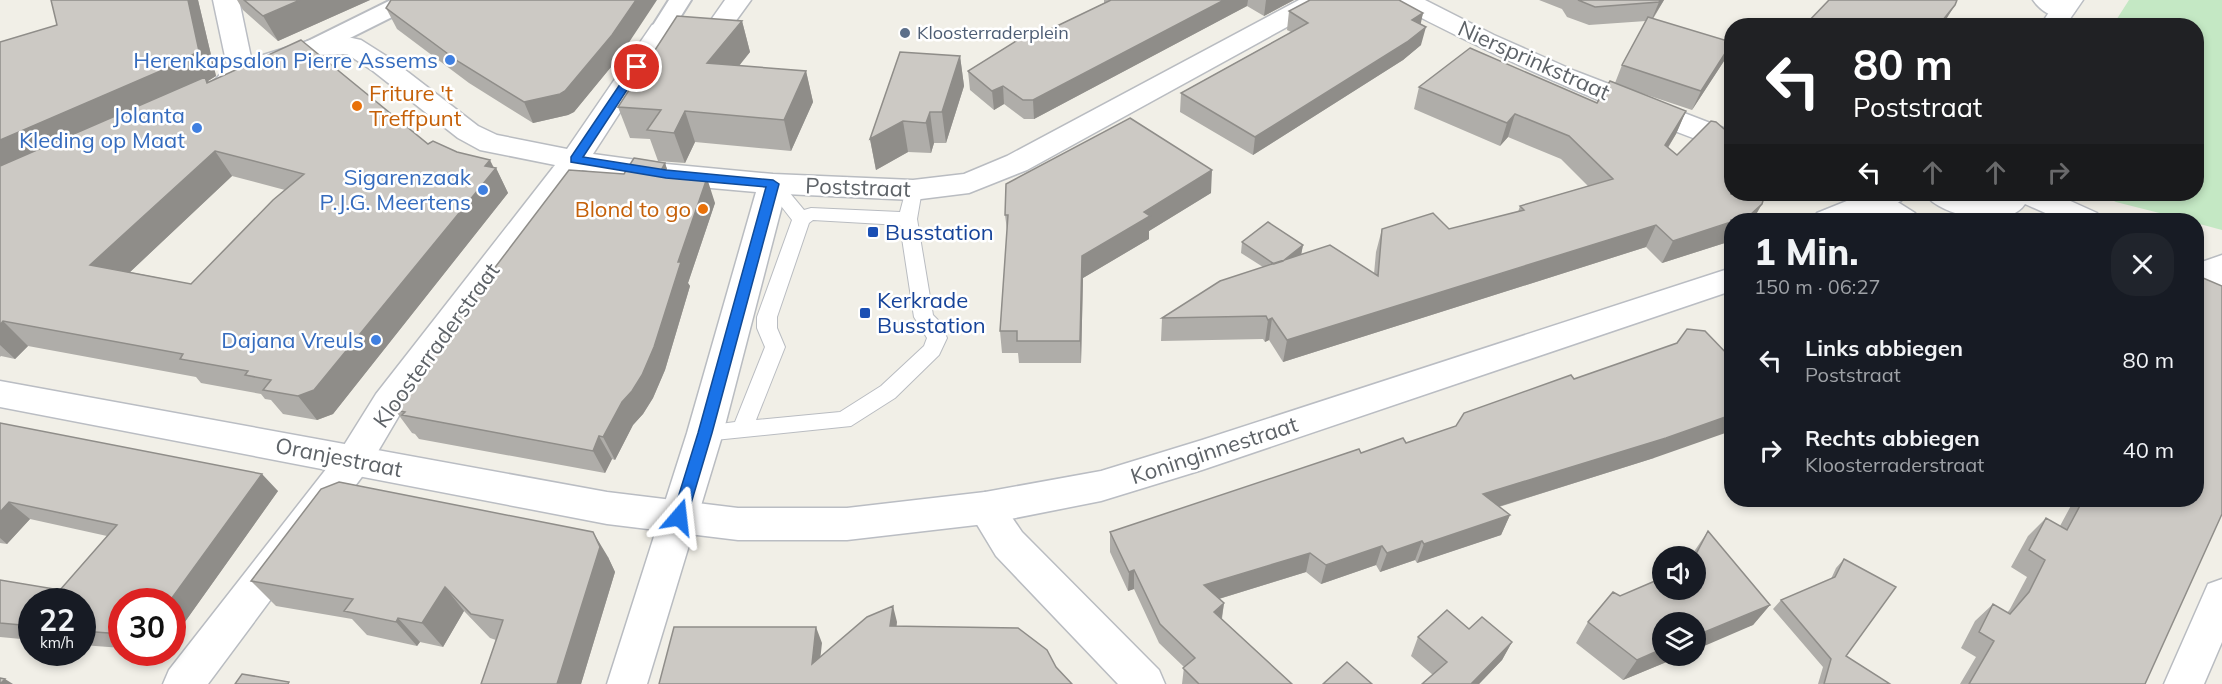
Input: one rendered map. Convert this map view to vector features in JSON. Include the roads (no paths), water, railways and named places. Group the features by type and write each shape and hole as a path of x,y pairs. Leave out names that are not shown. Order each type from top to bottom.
{"street":[{"path":"179,109 221,89 238,72 240,60 226,0"},
{"path":"314,47 408,0"},
{"name":"Kloosterraderstraat","path":"183,684 354,460 388,404 575,159 680,0"},
{"path":"662,30 713,35 738,0"},
{"name":"Poststraat","path":"238,72 256,68 314,47 341,45 358,49 478,138 490,143 666,174 773,184 913,190 969,183 1017,163 1318,0"},
{"name":"Niersprinkstraat","path":"1406,0 1470,34 1546,68 1724,138"},
{"path":"627,684 705,433 773,184"},
{"path":"1842,213 1867,201"},
{"path":"1883,201 1896,213"},
{"path":"2045,201 2071,213"},
{"path":"1958,213 1992,203 2015,213"},
{"name":"Koninginnestraat","path":"679,517 738,524 847,524 985,508 1101,486 1162,468 1724,281"},
{"name":"Oranjestraat","path":"0,394 607,508 679,517"},
{"path":"985,508 1010,544 1145,684"},
{"path":"2184,684 2222,596"}],"lane":[{"path":"773,184 801,219"},
{"path":"705,433 844,420 888,392 932,350 937,338 933,327 924,317 908,219 913,190"},
{"path":"742,430 775,347 767,328 767,317 801,219 811,214 908,219"}],"place":[{"name":"Kloosterraderplein","path":"905,33"},
{"name":"Herenkapsalon Pierre Assems","path":"450,60"},
{"name":"Friture 't Treffpunt","path":"357,106"},
{"name":"Jolanta Kleding op Maat","path":"197,128"},
{"name":"Sigarenzaak P.J.G. Meertens","path":"483,190"},
{"name":"Blond to go","path":"703,209"},
{"name":"Busstation","path":"873,232"},
{"name":"Kerkrade Busstation","path":"865,313"},
{"name":"Dajana Vreuls","path":"376,340"}]}
